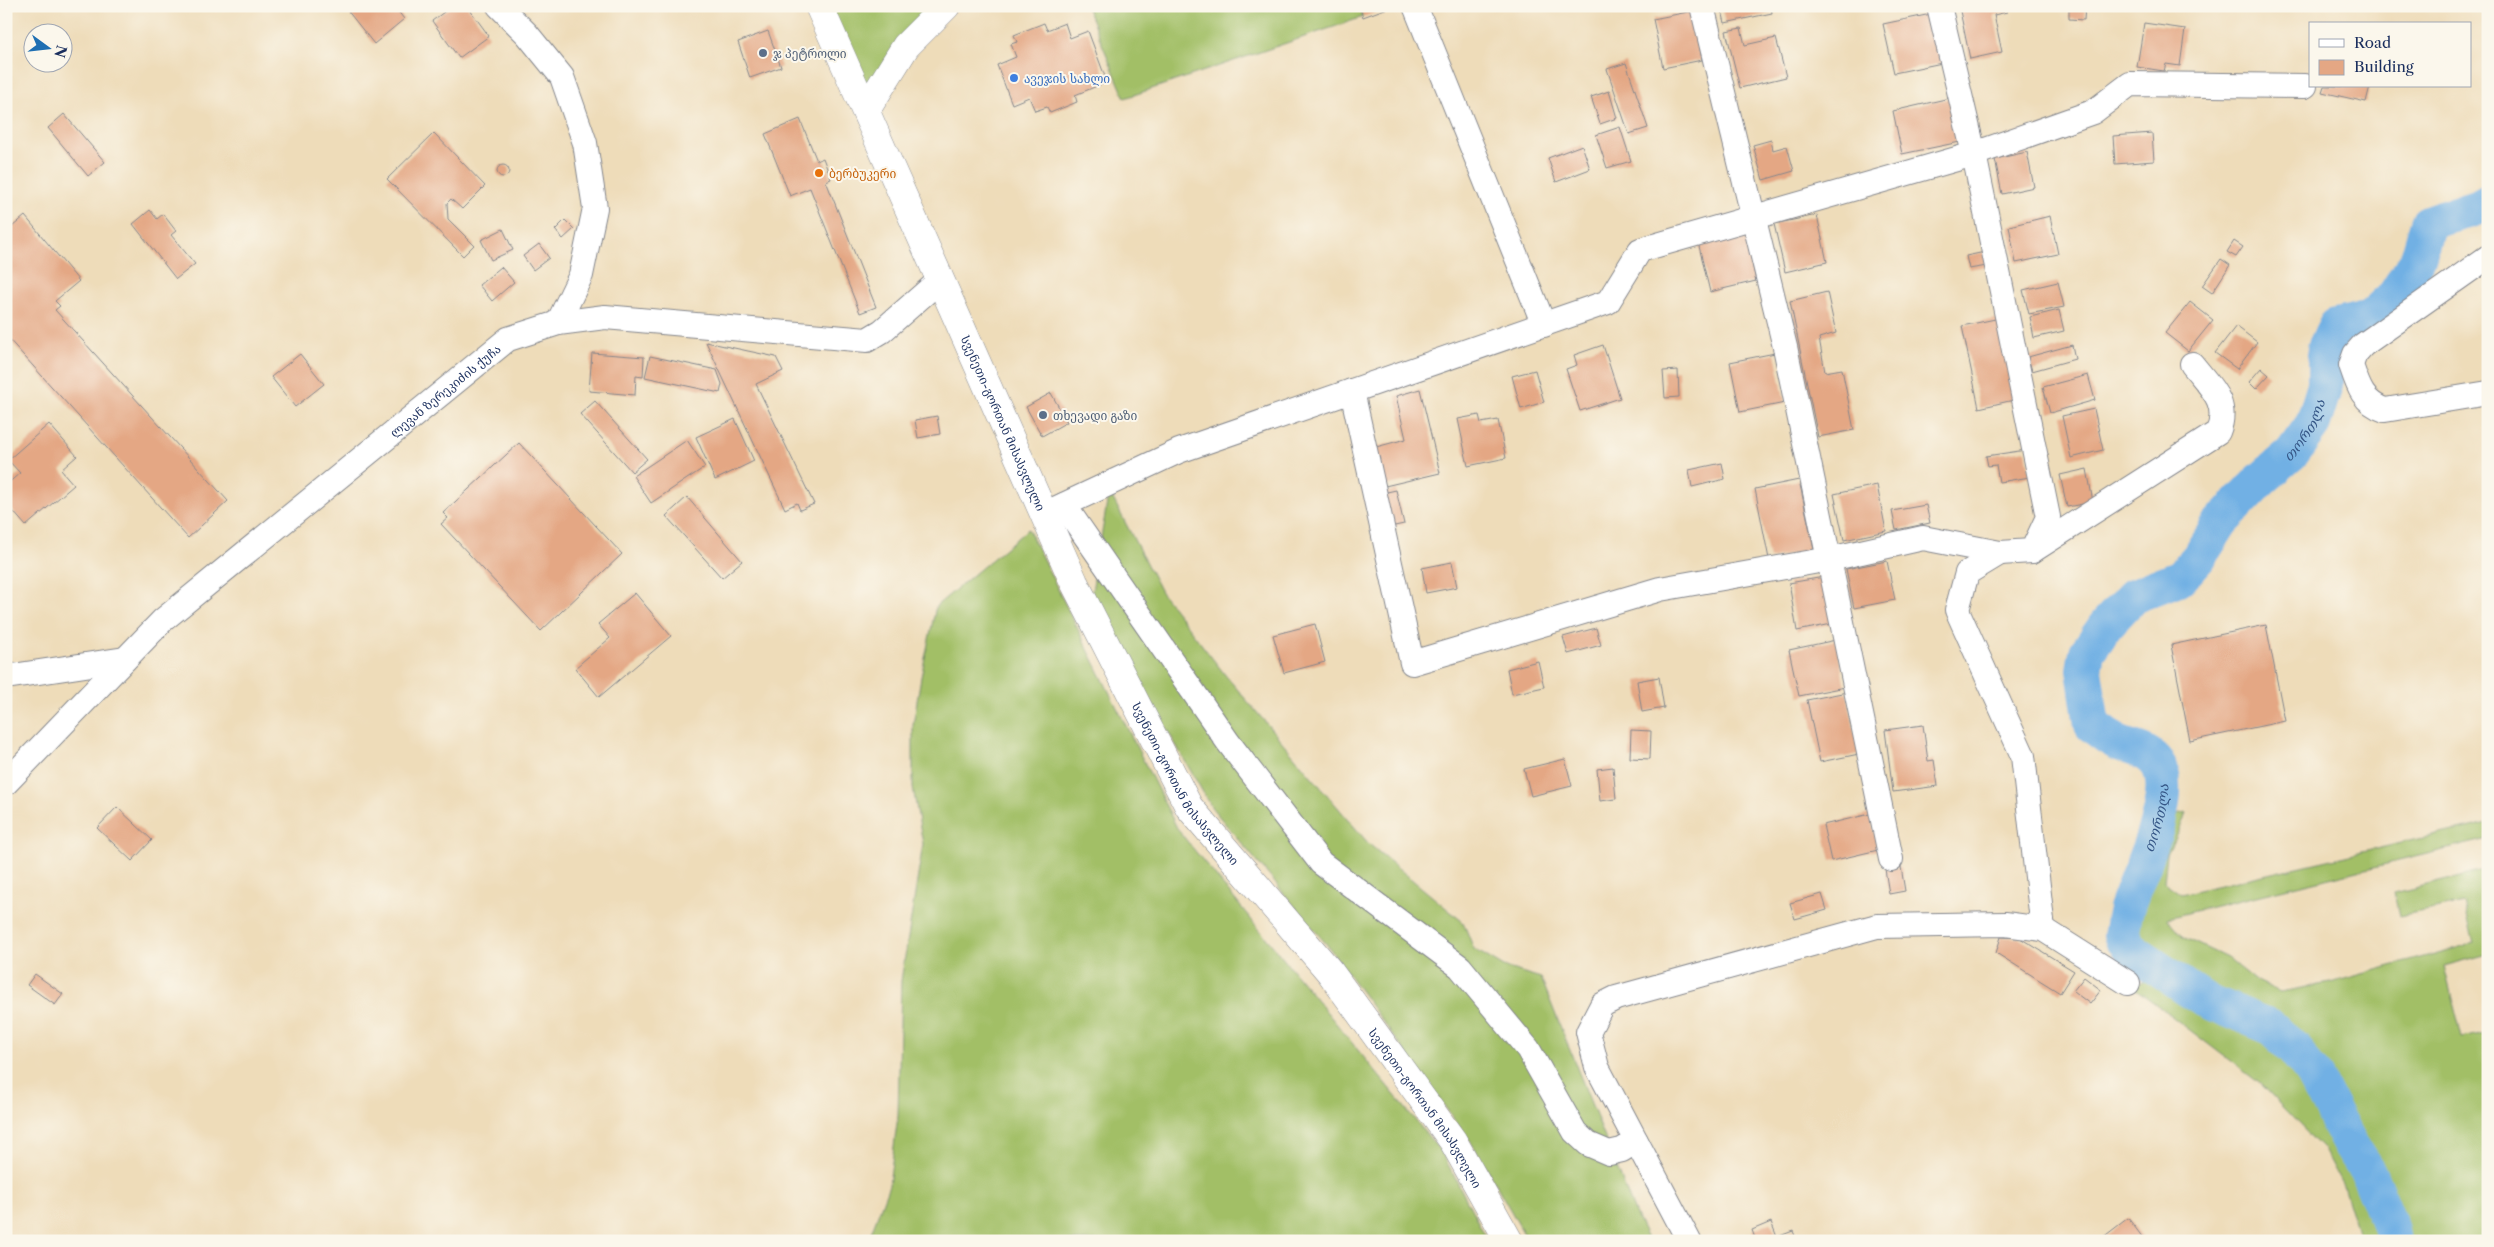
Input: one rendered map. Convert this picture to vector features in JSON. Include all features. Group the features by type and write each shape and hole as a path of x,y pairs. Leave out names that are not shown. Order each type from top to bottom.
{"main road":[{"name":"სვენეთი-გორთან მისასვლელი","path":"819,6 940,280 1054,510 1074,582 1189,806 1330,972 1453,1141 1510,1241"},
{"path":"866,110 906,46 946,6"}],"street":[{"path":"499,6 528,34 562,77 585,143 595,208 581,275 558,324"},
{"path":"1415,6 1544,325"},
{"path":"1702,6 1786,346 1892,859"},
{"path":"1939,6 1974,154 2048,517 2032,551"},
{"path":"1636,1141 1622,1150 1609,1153 1588,1144 1576,1132 1528,1049 1460,967 1321,863 1054,510 1179,451 1608,302 1640,250 1974,154 2093,112 2130,84 2305,86"},
{"path":"2488,257 2364,345 2355,354 2351,366 2365,398 2374,406 2385,410 2488,393"},
{"name":"ლევან ზერეკიძის ქუჩა","path":"6,783 163,620 508,339 558,324 605,317 867,340 882,331 940,280"},
{"path":"1352,392 1412,663 1660,589 1830,559 1923,538 2000,553 2032,551 2218,432 2223,420 2222,403 2192,364"},
{"path":"2000,553 1967,573 1957,610 2023,756 2043,930"},
{"path":"6,677 125,659"},
{"path":"1689,1241 1597,1067 1588,1032 1602,1005 1616,998 1877,926 2005,924 2043,930 2128,983"}],"green space":[{"path":"819,6 946,6 866,110"},
{"path":"1086,6 1359,6 1363,17 1125,98"},
{"path":"1109,491 1161,592 1226,676 1369,844 1463,922 1474,949 1504,967 1541,978 1637,1218 1648,1241 1528,1241 1477,1151 1328,946 1212,808 1091,597"},
{"path":"1028,529 1178,830 1442,1153 1488,1241 868,1241 889,1185 898,1116 901,981 923,844 913,788 913,725 936,606"},
{"path":"2187,813 2167,854 2164,882 2181,894 2488,823 2488,839 2167,918 2183,937 2227,958 2254,980 2280,992 2330,983 2474,943 2464,903 2399,916 2394,893 2488,870 2488,954 2444,966 2462,1038 2488,1032 2488,1241 2360,1241 2343,1186 2324,1150 2258,1082 2132,986 2164,973 2132,951 2121,935 2126,910 2159,818"}],"building":[{"path":"349,6 394,6 404,19 374,44 347,10"},
{"path":"452,6 467,6 489,36 459,58 432,21"},
{"path":"1359,6 1393,6 1363,17"},
{"path":"1721,6 1771,6 1772,13 1725,23"},
{"path":"1959,6 2006,6 2007,12 1994,15 2002,52 1970,59"},
{"path":"2069,6 2085,6 2084,20 2069,19"},
{"path":"1693,11 1702,60 1663,68 1653,19"},
{"path":"1931,14 1942,63 1894,73 1883,24"},
{"path":"1044,23 1047,30 1065,23 1070,38 1088,31 1107,82 1075,95 1077,102 1050,113 1047,107 1035,111 1029,97 1012,104 997,65 1016,57 1011,44 1017,42 1014,35"},
{"path":"2144,23 2185,29 2180,66 2166,64 2164,71 2137,67"},
{"path":"1741,28 1745,45 1776,38 1786,77 1740,88 1726,31"},
{"path":"768,31 781,67 750,78 738,42"},
{"path":"1626,63 1648,128 1629,134 1607,69"},
{"path":"2323,88 2370,88 2366,102 2322,92"},
{"path":"1609,91 1617,118 1600,124 1591,97"},
{"path":"1950,98 1960,142 1902,154 1893,111"},
{"path":"64,114 105,162 88,176 48,128"},
{"path":"800,119 817,161 823,158 831,179 826,181 876,307 860,313 810,188 790,196 765,134"},
{"path":"1620,127 1631,161 1607,168 1596,135"},
{"path":"434,133 485,186 462,209 451,199 447,203 448,219 474,245 463,256 387,179"},
{"path":"2152,133 2154,161 2115,164 2113,136"},
{"path":"1771,140 1773,150 1787,146 1794,171 1763,180 1753,145"},
{"path":"1582,145 1590,169 1556,182 1548,158"},
{"path":"2027,152 2034,187 2002,194 1995,159"},
{"path":"501,165 505,165 509,171 505,177 501,177 497,173 497,169"},
{"path":"150,210 157,219 163,214 176,231 171,235 195,264 176,279 133,224"},
{"path":"1817,215 1827,262 1785,272 1774,224"},
{"path":"25,216 79,281 55,301 60,306 55,310 228,501 188,538 6,336 6,232"},
{"path":"2050,216 2058,254 2016,263 2009,226"},
{"path":"565,220 574,229 563,239 555,230"},
{"path":"503,229 513,250 491,260 481,240"},
{"path":"1745,231 1756,281 1710,292 1698,242"},
{"path":"2234,241 2243,247 2236,257 2227,252"},
{"path":"539,244 549,258 533,270 523,256"},
{"path":"1985,252 1987,266 1969,269 1966,256"},
{"path":"2221,259 2230,265 2212,293 2202,286"},
{"path":"501,267 514,282 492,301 479,285"},
{"path":"2058,282 2064,307 2029,314 2023,290"},
{"path":"1827,292 1836,333 1819,338 1825,372 1842,369 1854,430 1818,437 1790,301"},
{"path":"2190,302 2213,320 2188,351 2165,333"},
{"path":"2059,310 2064,331 2034,338 2030,317"},
{"path":"2000,318 2018,399 1979,408 1962,326"},
{"path":"2236,326 2257,342 2237,369 2215,353"},
{"path":"706,342 776,357 783,371 756,384 814,504 800,510 797,503 785,509"},
{"path":"1603,345 1620,398 1580,411 1566,369 1577,365 1574,355"},
{"path":"2072,345 2075,359 2032,371 2028,357"},
{"path":"592,353 644,357 643,377 636,376 635,395 589,391"},
{"path":"1775,353 1785,403 1740,412 1730,362"},
{"path":"300,354 324,384 295,407 271,377"},
{"path":"650,356 717,370 722,384 720,393 645,377"},
{"path":"2261,368 2269,375 2256,389 2249,382"},
{"path":"1535,370 1544,402 1521,409 1512,376"},
{"path":"1678,370 1679,397 1665,398 1663,371"},
{"path":"2088,375 2095,400 2050,413 2043,387"},
{"path":"1420,389 1440,473 1385,486 1376,447 1406,439 1396,396"},
{"path":"1051,393 1067,422 1042,436 1026,407"},
{"path":"595,401 647,459 632,472 580,414"},
{"path":"2094,409 2103,450 2071,458 2062,416"},
{"path":"1479,415 1481,423 1498,420 1506,458 1468,466 1458,419"},
{"path":"937,416 940,434 918,438 915,420"},
{"path":"735,419 754,461 715,480 696,437"},
{"path":"49,424 77,456 61,470 74,485 26,526 6,503 6,485 20,473 8,460"},
{"path":"687,440 705,467 651,503 633,476"},
{"path":"519,443 622,554 541,631 441,524 448,518 443,513"},
{"path":"2026,450 2030,477 1999,482 1996,465 1988,466 1986,456"},
{"path":"1722,463 1725,479 1692,487 1689,470"},
{"path":"2087,469 2093,502 2067,507 2060,475"},
{"path":"1799,480 1814,550 1769,559 1755,489"},
{"path":"1877,485 1886,531 1844,540 1834,494"},
{"path":"1385,486 1387,492 1396,490 1404,524 1390,527 1380,487"},
{"path":"687,497 742,561 722,578 666,516"},
{"path":"1926,505 1930,523 1896,530 1892,511"},
{"path":"1887,561 1895,600 1854,608 1846,569"},
{"path":"1452,562 1457,587 1426,593 1422,568"},
{"path":"1824,577 1832,624 1797,631 1789,583"},
{"path":"635,593 671,636 599,697 575,668 610,638 598,624"},
{"path":"1315,624 1325,662 1284,673 1273,635"},
{"path":"2266,625 2285,721 2190,741 2171,645"},
{"path":"1596,628 1601,645 1568,654 1563,637"},
{"path":"1836,640 1845,687 1799,696 1789,650"},
{"path":"1538,661 1544,687 1512,694 1507,669"},
{"path":"1659,677 1664,708 1642,712 1637,681"},
{"path":"1847,692 1859,754 1820,762 1807,700"},
{"path":"1923,725 1928,761 1934,760 1938,786 1893,792 1885,730"},
{"path":"1631,730 1651,731 1650,759 1630,758"},
{"path":"1565,759 1572,786 1531,796 1524,769"},
{"path":"1613,767 1616,799 1600,801 1597,769"},
{"path":"117,807 152,840 132,861 97,828"},
{"path":"1870,814 1878,850 1831,861 1823,825"},
{"path":"1901,867 1905,891 1889,894 1885,869"},
{"path":"1822,894 1827,910 1795,919 1790,903"},
{"path":"2001,937 2020,938 2074,971 2060,993 1996,953"},
{"path":"35,974 63,994 55,1005 27,985"},
{"path":"2084,977 2101,990 2090,1004 2073,991"},
{"path":"2128,1218 2143,1238 2139,1241 2104,1241 2102,1238"},
{"path":"1771,1222 1777,1237 1793,1231 1797,1241 1756,1241 1752,1230"}],"waterway":[{"name":"თორთლა","path":"2394,1241 2391,1228 2368,1172 2348,1141 2313,1073 2294,1049 2272,1028 2203,999 2132,951 2121,935 2126,909 2160,814 2163,794 2162,777 2157,763 2150,756 2115,741 2092,725 2084,670 2087,652 2106,625 2133,596 2181,577 2199,557 2221,522 2261,480 2292,453 2313,424 2325,385 2325,348 2336,326 2370,318 2395,295 2418,258 2428,223 2488,202"}],"place":[{"name":"ჯ პეტროლი","path":"763,53"},
{"name":"ავეჯის სახლი","path":"1014,78"},
{"name":"ბერბუკერი","path":"819,173"},
{"name":"თხევადი გაზი","path":"1043,415"}]}
